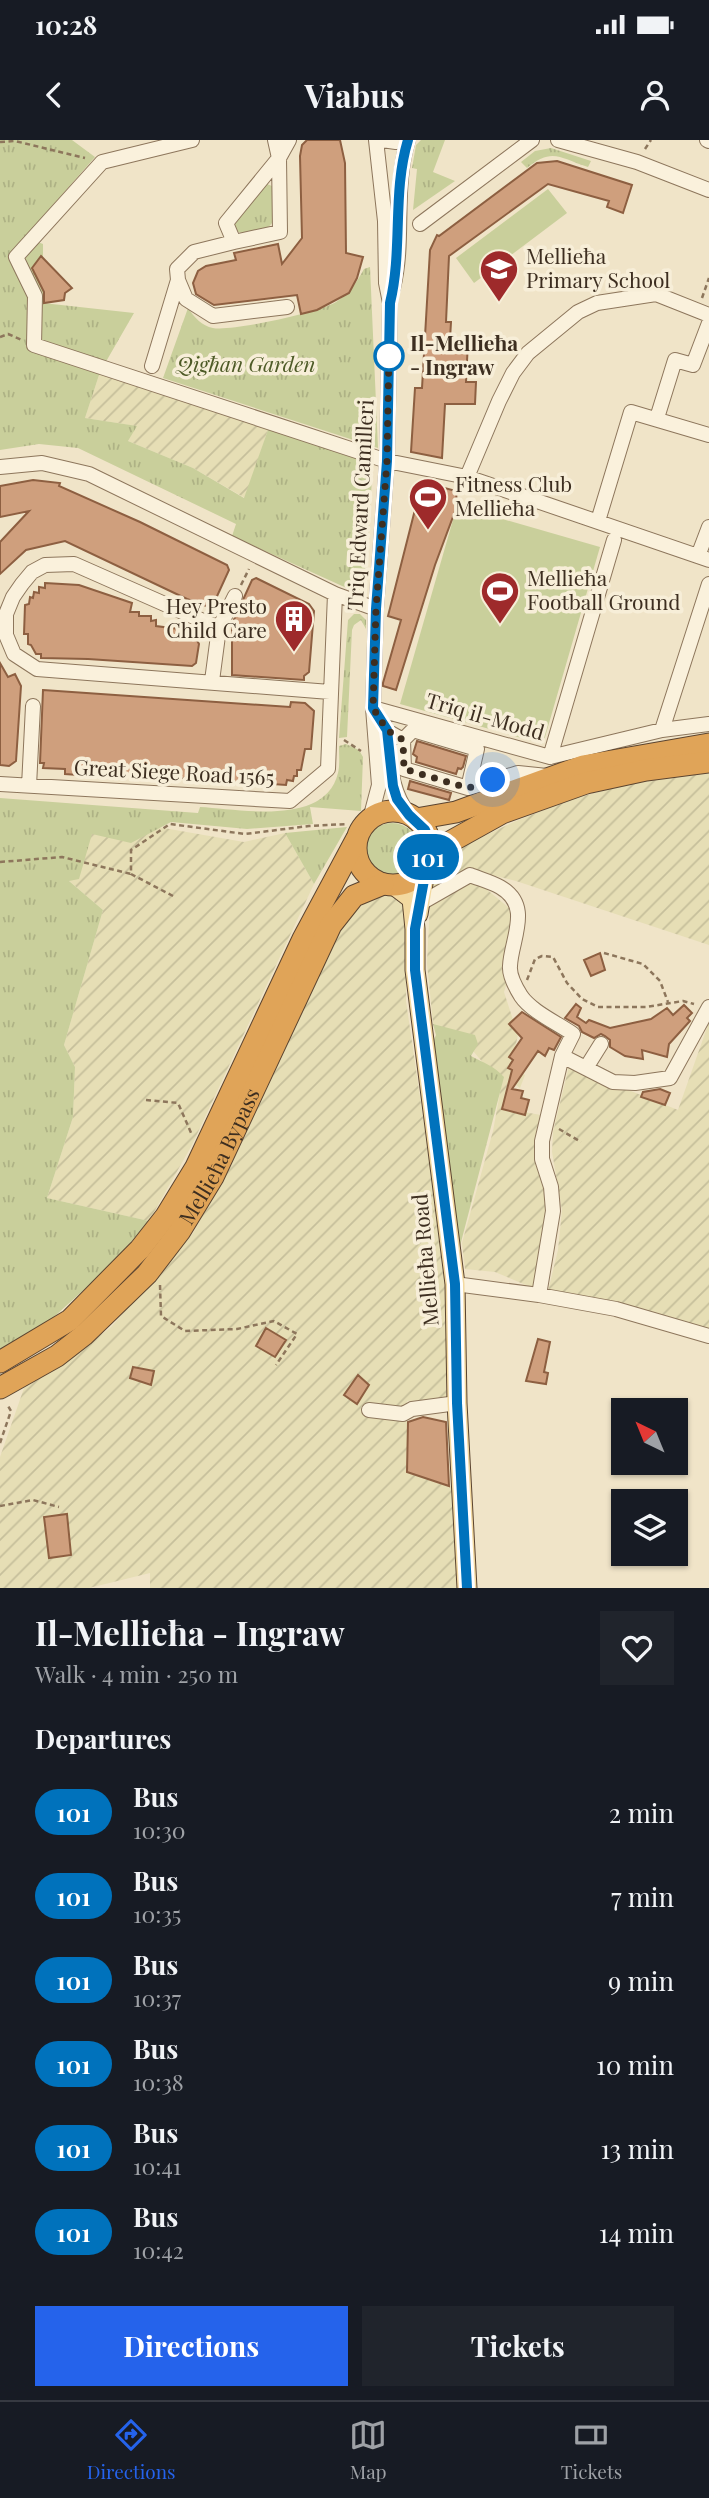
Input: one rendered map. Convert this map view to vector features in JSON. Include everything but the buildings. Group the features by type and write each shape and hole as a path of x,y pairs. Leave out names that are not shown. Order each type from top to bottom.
{"highway":[{"path":"413,817 456,812 549,767 583,765 709,744"},
{"path":"428,859 429,839 425,830 413,817 397,811 384,812 364,828 356,855 360,867 369,877 389,885 405,883 418,875 428,859 502,813 586,783 646,770 709,761"},
{"name":"Mellieħa Bypass","path":"0,1362 70,1320 140,1249 166,1216 202,1154 303,939 364,828"},
{"name":"Mellieħa Bypass","path":"3,1395 84,1335 147,1273 180,1231 213,1177 331,925 354,897 389,885"}],"main road":[{"name":"Mellieħa Road","path":"415,929 428,859"},
{"name":"Mellieħa Road","path":"389,885 412,899 415,970 455,1284 457,1403 467,1588"}],"street":[{"path":"192,140 145,146 102,162 16,257 35,296 34,345 387,461 467,477 704,558 709,527"},
{"path":"275,140 279,158 280,232 194,252 177,269 178,280 186,299 213,316 288,307"},
{"path":"234,242 226,223 279,158 289,140"},
{"name":"Triq Edward Camilleri","path":"364,828 379,785 373,708 376,609 387,461 390,303 386,283 385,221 376,140"},
{"path":"382,140 406,140"},
{"name":"Triq Edward Camilleri","path":"390,303 395,283 401,164 406,140"},
{"path":"420,224 532,140"},
{"path":"558,140 637,162 709,190"},
{"path":"152,366 178,280"},
{"path":"467,477 513,373 528,353 578,312 597,303 656,295 703,313"},
{"path":"657,418 675,360 693,365 709,323"},
{"path":"598,521 631,412 709,435"},
{"path":"0,467 42,463 89,474 335,594 376,609"},
{"path":"468,788 477,749 413,730 403,740 404,769 468,788 549,767 614,540"},
{"path":"219,628 74,564 45,565 32,572 13,597 6,614 6,635 14,653 37,669 330,692"},
{"path":"662,730 709,584"},
{"name":"Great Siege Road 1565","path":"0,784 290,801 328,769 335,594"},
{"path":"212,681 219,628 235,596"},
{"path":"29,786 33,706"},
{"path":"373,708 387,730 403,740"},
{"name":"Triq il-Modd","path":"373,708 549,767 662,730 709,724"},
{"path":"387,730 393,786 397,799 413,817"},
{"path":"421,903 470,875 506,891 516,906 519,917 509,969 517,988 528,1004 573,1034 562,1056 541,1140 542,1159 551,1187 553,1211 539,1295"},
{"path":"613,1082 635,1083 670,1078 709,1008"},
{"path":"586,1068 601,1044"},
{"path":"562,1056 613,1082 640,1092"},
{"path":"455,1284 615,1309 709,1336"},
{"path":"369,1410 403,1414 412,1409 457,1403"}],"path":[{"path":"0,142 15,141 102,162"},
{"path":"703,313 709,278"},
{"path":"0,337 8,334 34,345"},
{"path":"235,596 256,556"},
{"path":"330,739 348,741 361,750"},
{"path":"131,874 131,850 170,824 245,834 309,826 364,828"},
{"path":"0,862 62,857 131,874 173,896"},
{"path":"604,953 643,964 660,981 668,1002"},
{"path":"528,1004 527,980 535,959 542,956 553,957 567,983 582,999 598,1007 646,1007 683,1001 709,1008"},
{"path":"146,1100 178,1103 192,1133 188,1146 202,1154"},
{"path":"547,1122 581,1142"},
{"path":"147,1273 160,1285 161,1316 185,1331 237,1329 274,1321 298,1334 276,1365"},
{"path":"0,1443 11,1411 3,1395"},
{"path":"0,1506 33,1500 59,1507"}],"shaded area":[{"path":"100,372 269,427 245,498 193,468 128,441 136,426 85,418"},
{"path":"709,770 709,945 516,881 471,870 432,891 431,881 438,865 456,849 516,821 572,799 659,776"},
{"path":"135,823 244,842 285,833 314,884 192,1145 149,1221 47,1198 73,1117 75,1067 64,1045 103,910 68,880 92,833"},
{"path":"473,878 515,913 509,976 504,992 518,1035 511,1065 525,1075 520,1088 513,1083 507,1109 541,1115 541,1141 551,1206 543,1257 533,1288 495,1272 465,1269 462,1243 493,1131 503,1076 485,1065 473,1051 433,1024 427,963 430,903"},
{"path":"385,894 394,896 403,904 407,913 406,1001 447,1282 446,1399 407,1401 407,1472 453,1487 460,1588 150,1588 150,1573 89,1588 0,1588 0,1457 24,1388 69,1360 111,1327 193,1233 236,1154 343,923 368,900"},
{"path":"709,1022 709,1331 548,1291 558,1250 562,1210 552,1152 553,1132 569,1066 678,1110"}],"green space":[{"path":"0,140 72,140 95,157 25,237 43,244 43,303 134,313 100,372 85,418 137,426 128,441 193,468 244,498 269,427 373,462 365,592 362,595 232,536 236,524 78,448 39,444 0,450"},
{"path":"421,140 445,140 433,172 455,181 413,210 417,169 412,168 416,145"},
{"path":"551,148 591,161 588,167 550,156 527,168 521,162 535,151"},
{"path":"267,184 274,190 275,212 272,224 256,232 243,233 234,230 235,224 261,188"},
{"path":"548,189 567,213 474,283 456,258"},
{"name":"Qigħan Garden","path":"370,267 378,448 163,378 188,308 199,321 213,328 238,327 275,320 313,311 336,302 352,287 364,269"},
{"name":"Mellieħa Football Ground","path":"457,506 600,547 543,744 400,704"},
{"path":"354,614 360,614 366,620 366,629 361,620 352,630 347,737 339,738 348,620"},
{"path":"346,744 359,750 363,757 361,811 310,807 313,824 247,829 171,822 131,843 92,834 79,879 69,881 103,910 64,1045 75,1067 73,1117 47,1198 149,1221 112,1264 44,1326 0,1349 0,798 198,813 200,807 258,811 299,808 317,801 330,790 338,773 339,746"},
{"path":"392,823 403,825 412,831 418,840 418,862 412,871 403,877 392,879 381,877 372,871 366,862 364,851 366,840 372,831 381,825"},
{"path":"347,827 314,884 285,833"},
{"path":"433,1024 475,1035 478,1044 471,1056 493,1067 504,1077 460,1246 433,1042 436,1035"}],"bus line":[{"name":"101","path":"408,140 401,164 399,235 395,283 390,303 387,461 376,609 373,708 387,730 397,799 425,830 429,839 429,853 415,929 415,970 455,1284 457,1403 467,1588"}],"place":[{"name":"Mellieħa Primary School","path":"499,303"},
{"name":"Il-Mellieħa - Ingraw","path":"389,356"},
{"name":"Fitness Club Mellieħa","path":"428,531"},
{"name":"Mellieħa Football Ground","path":"500,625"},
{"name":"Hey Presto Child Care","path":"294,653"}],"route":[{"path":"389,356 389,352 387,461 376,609 373,708 387,730 403,740 404,769 468,788 493,780"}]}
